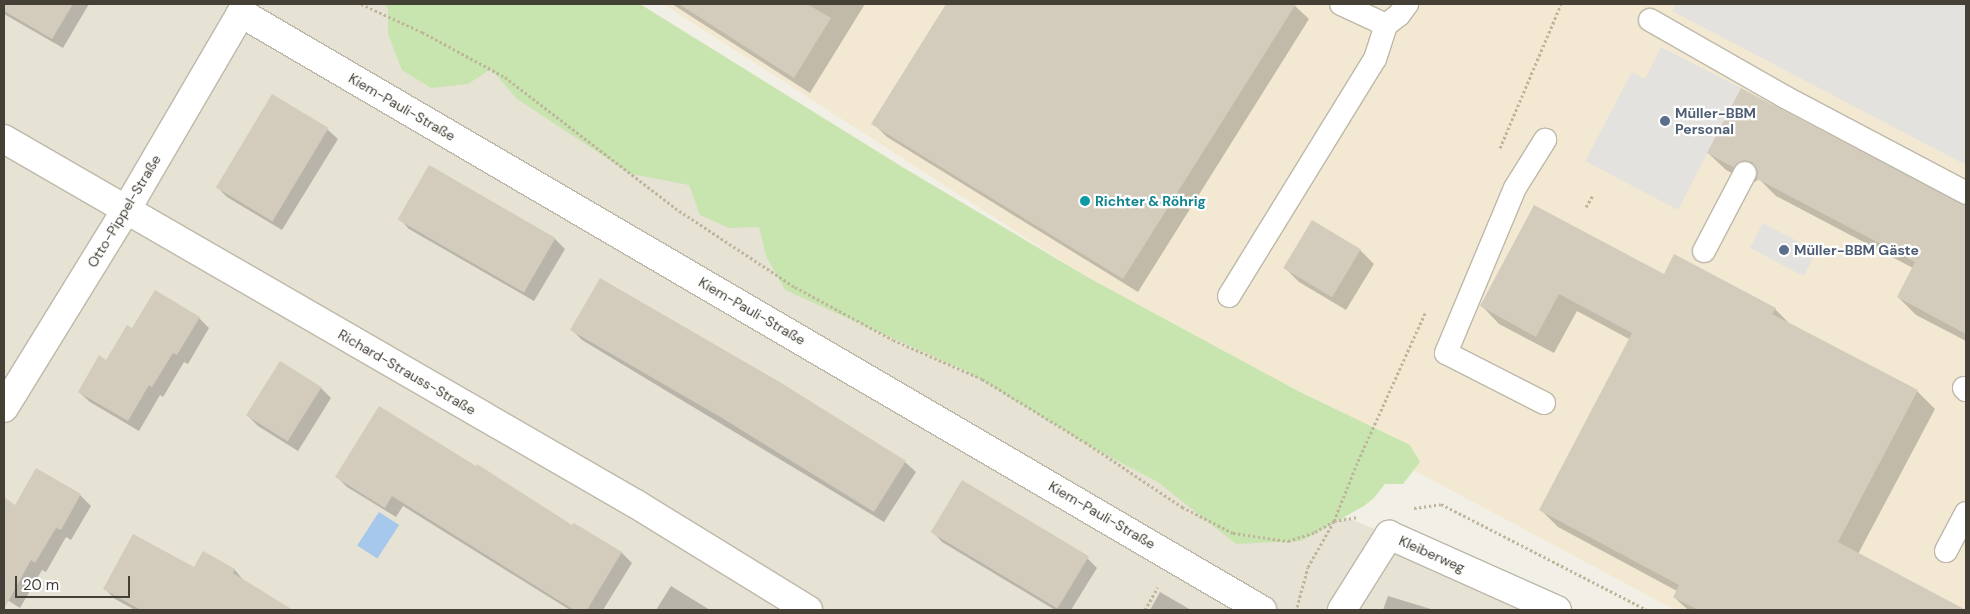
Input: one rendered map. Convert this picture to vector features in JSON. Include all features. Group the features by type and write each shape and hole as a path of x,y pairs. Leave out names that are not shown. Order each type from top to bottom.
{"street":[{"name":"Otto-Pippel-Straße","path":"4,408 126,210 241,13"},
{"name":"Kiem-Pauli-Straße","path":"241,13 1262,610"},
{"name":"Richard-Strauss-Straße","path":"4,139 636,504 808,610"},
{"name":"Kleiberweg","path":"1342,610 1389,535 1557,610"}],"lane":[{"path":"1341,4 1386,26"},
{"path":"1229,296 1375,60 1386,26 1399,15 1407,4"},
{"path":"1650,20 1785,97 1966,194"},
{"path":"1544,403 1446,353 1515,188 1545,140"},
{"path":"1704,251 1745,173"},
{"path":"1946,551 1966,513"}],"path":[{"path":"361,4 422,32 505,77 675,208 795,286 893,340 982,379 1085,442 1182,506 1232,533 1288,540 1316,532 1334,521 1308,567 1297,610"},
{"path":"1586,207 1593,195"}],"shaded area":[{"path":"4,4 483,4 1259,482 1574,610 4,610"},
{"path":"663,4 1966,4 1966,610 1675,610 1254,385"},
{"path":"1676,4 1966,4 1966,165 1672,11"},
{"name":"Müller-BBM Personal","path":"1661,47 1741,88 1678,210 1585,161 1632,72 1645,79"},
{"name":"Müller-BBM Gäste","path":"1763,223 1817,252 1804,276 1750,248"}],"green space":[{"path":"382,4 640,4 904,168 1089,278 1298,391 1410,445 1420,462 1403,484 1385,484 1374,498 1364,506 1307,538 1300,541 1236,544 1158,482 1095,449 968,372 785,290 766,256 759,227 729,228 700,215 689,185 631,174 517,99 491,69 468,84 431,88 402,70 388,34 388,8"}],"water":[{"path":"379,512 399,525 377,559 357,546"}],"building":[{"path":"4,4 73,4 52,39 4,11"},
{"path":"679,4 807,4 831,18 794,78"},
{"name":"Richter & Röhrig","path":"946,4 1296,4 1123,279 871,124"},
{"path":"1741,88 1966,206 1966,334 1897,297 1915,262 1757,179 1758,172 1752,162 1744,160 1733,167 1707,153"},
{"path":"272,94 329,128 272,221 216,187"},
{"path":"429,165 555,238 524,293 398,220"},
{"path":"1534,205 1664,274 1674,254 1776,308 1772,314 1918,390 1838,542 1966,610 1698,610 1673,597 1679,585 1539,510 1632,333 1559,294 1536,337 1480,306"},
{"path":"1312,220 1361,249 1332,297 1283,268"},
{"path":"600,278 778,381 906,461 874,512 722,418 570,330"},
{"path":"155,290 200,317 177,355 173,353 152,387 149,385 128,421 78,392 99,355 106,360 127,325 132,328"},
{"path":"280,361 322,387 288,441 246,415"},
{"path":"379,406 476,466 477,464 572,525 574,523 622,552 587,610 574,610 392,496 385,508 335,477"},
{"path":"36,468 81,494 61,530 56,528 35,563 31,560 4,609 4,497 15,505"},
{"path":"962,480 1089,556 1057,609 931,532"},
{"path":"133,534 194,567 203,551 235,569 233,573 293,610 141,610 103,589"}],"place":[{"name":"Müller-BBM Personal","path":"1665,121"},
{"name":"Richter & Röhrig","path":"1085,201"},
{"name":"Müller-BBM Gäste","path":"1784,250"}]}
